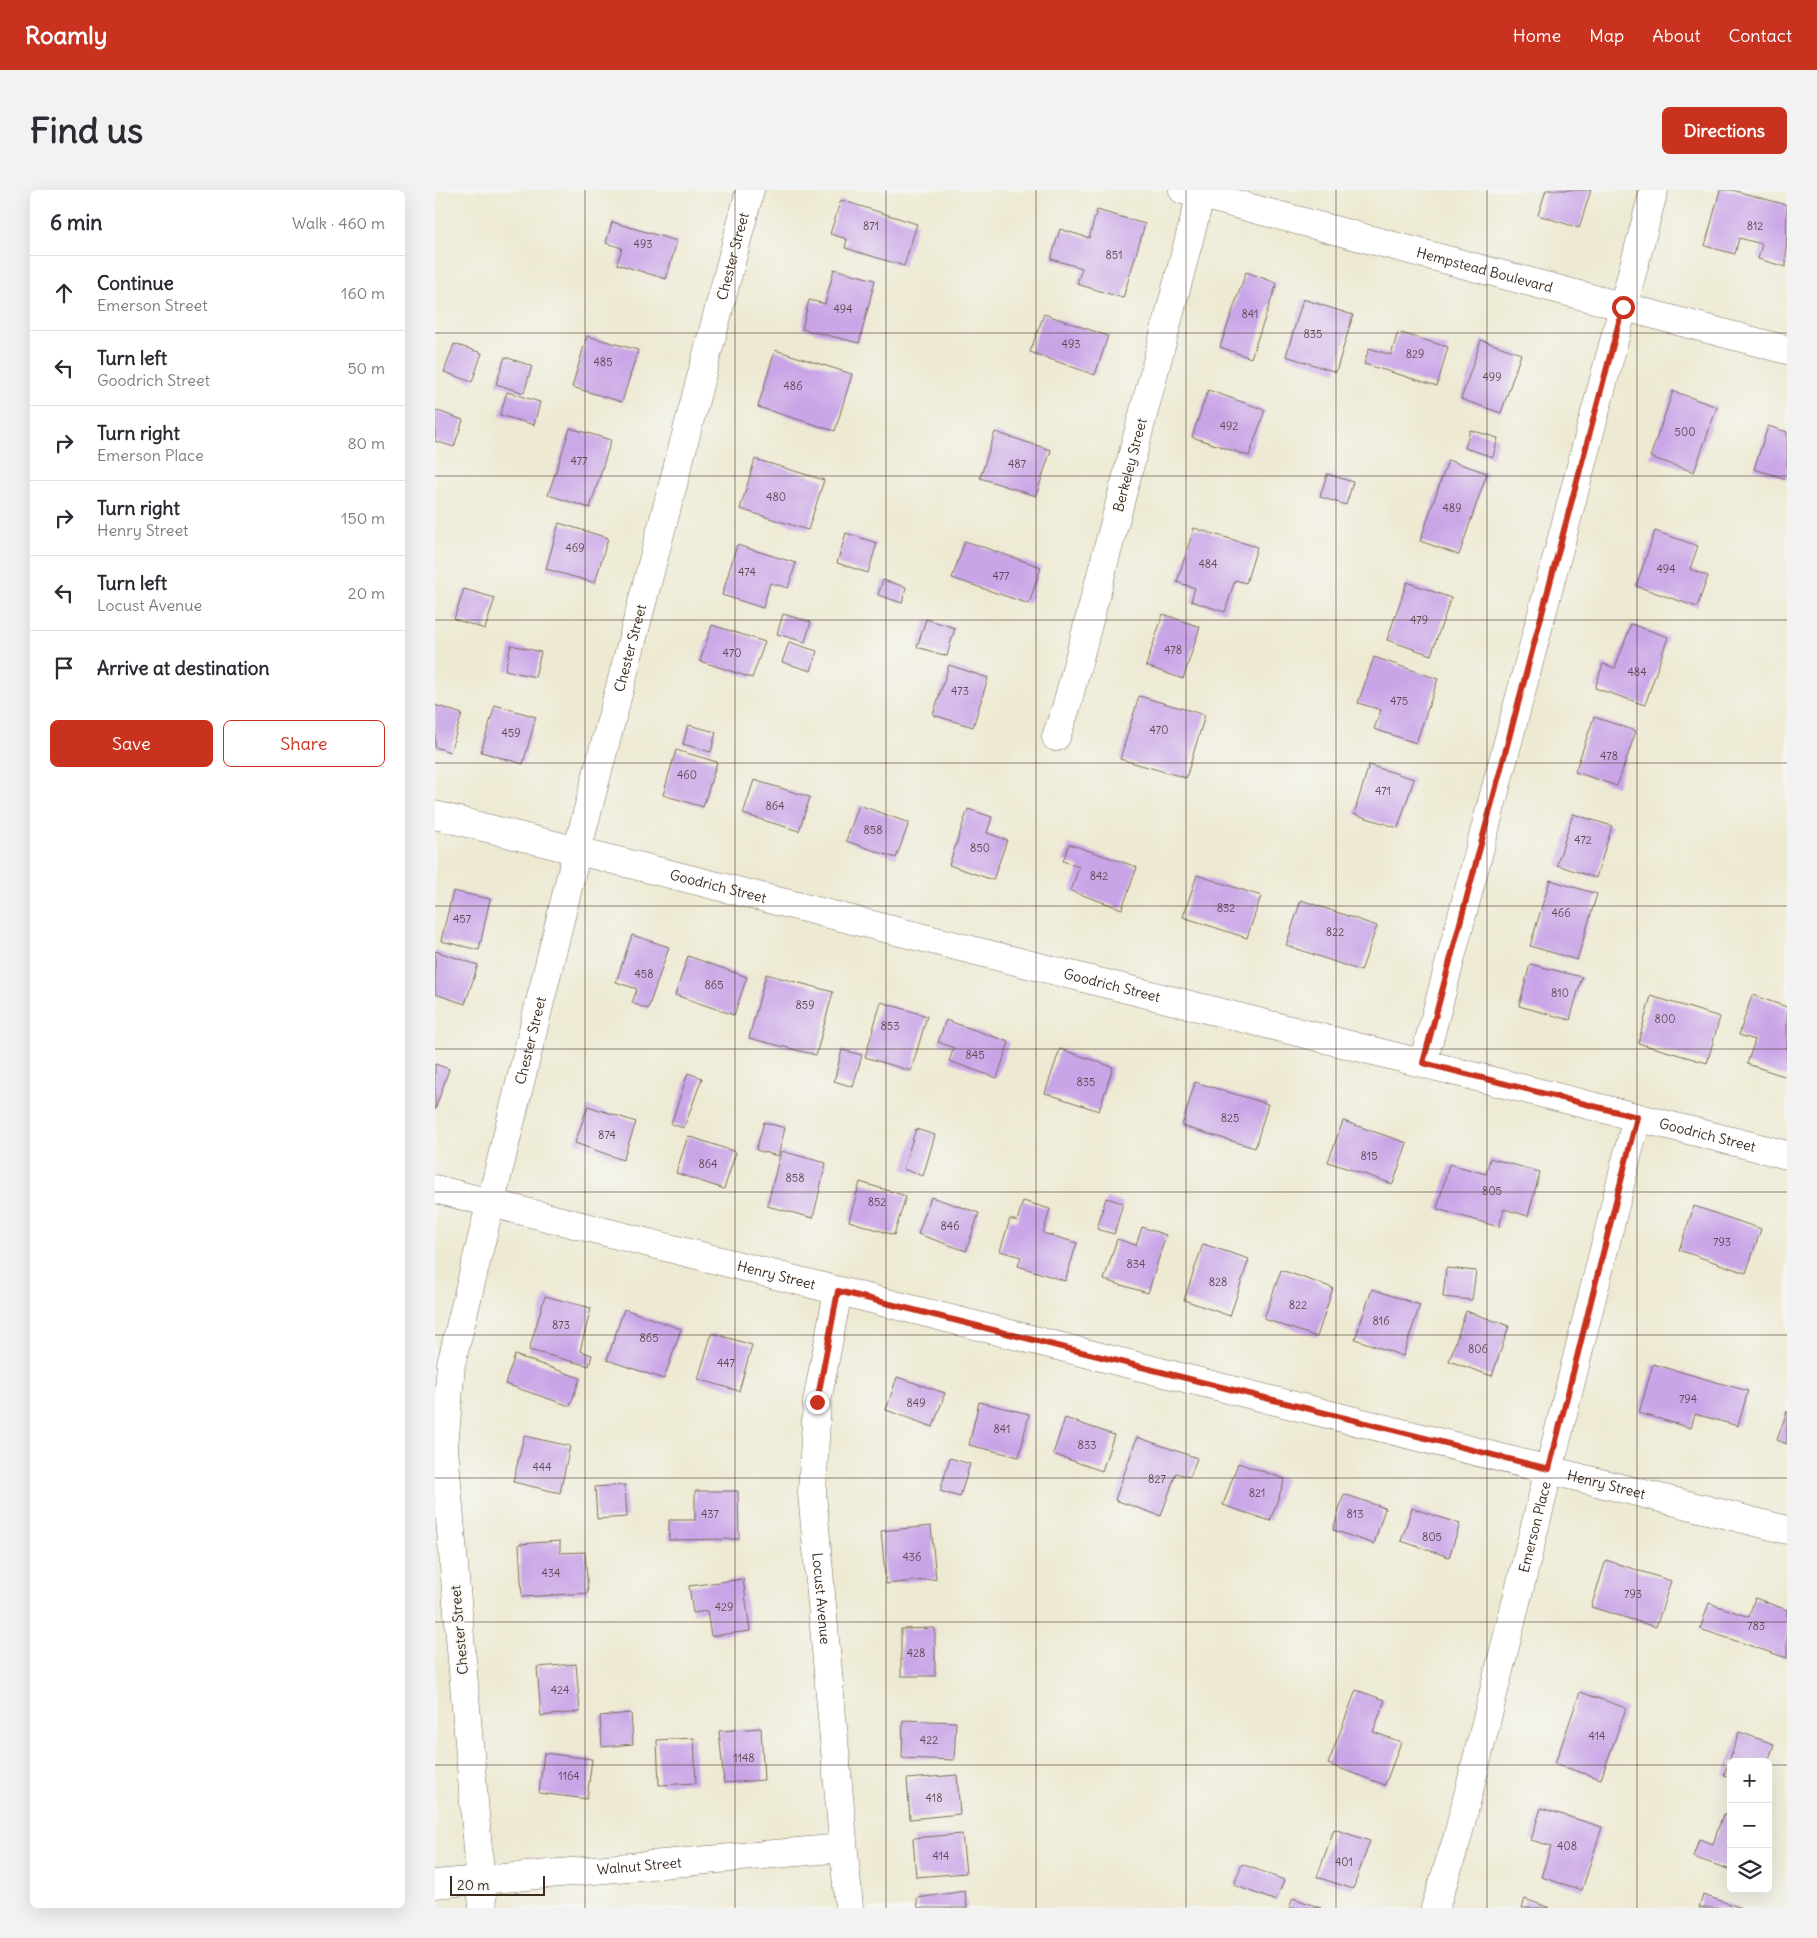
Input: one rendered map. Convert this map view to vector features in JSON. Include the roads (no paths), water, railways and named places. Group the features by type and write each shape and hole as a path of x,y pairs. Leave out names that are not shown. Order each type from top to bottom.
{"street":[{"name":"Chester Street","path":"483,1908 444,1448 451,1364 577,851 750,190"},
{"path":"1423,1063 1654,190"},
{"name":"Hempstead Boulevard","path":"1195,192 1787,350"},
{"name":"Berkeley Street","path":"1056,737 1066,708 1195,192"},
{"name":"Goodrich Street","path":"435,815 1787,1155"},
{"name":"Emerson Place","path":"1435,1908 1457,1838 1637,1117"},
{"name":"Henry Street","path":"435,1189 1787,1530"},
{"name":"Locust Avenue","path":"838,1291 817,1402 812,1493 849,1908"},
{"name":"Walnut Street","path":"435,1884 843,1848"}]}
